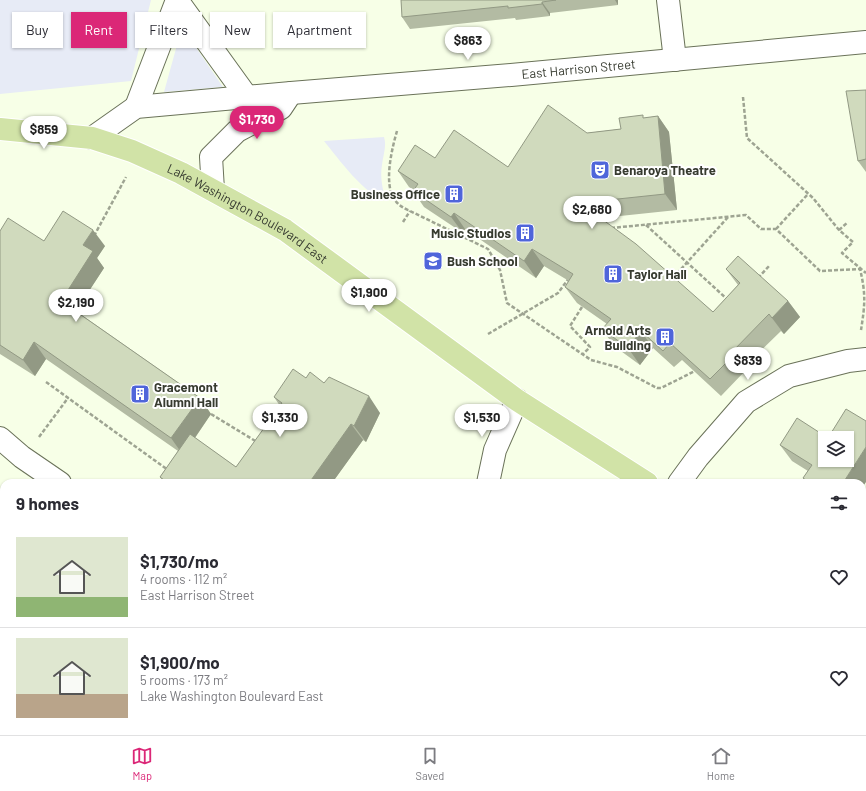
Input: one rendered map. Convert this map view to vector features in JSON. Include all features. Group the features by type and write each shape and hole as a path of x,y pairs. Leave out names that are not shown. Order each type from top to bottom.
{"main road":[{"name":"Lake Washington Boulevard East","path":"0,129 92,138 132,150 213,190 285,230 517,400 640,479"}],"street":[{"path":"177,0 247,97"},
{"path":"92,138 136,107 177,0"},
{"path":"668,0 675,60"},
{"name":"East Harrison Street","path":"136,107 866,42"},
{"path":"213,190 211,156 237,131 281,108 291,93"},
{"path":"682,479 698,456 746,402 789,376 848,361 866,359"},
{"path":"489,479 495,450 517,400"},
{"path":"0,438 25,459 54,479"}],"path":[{"path":"743,97 747,138 808,194 839,230 853,242 842,253 866,273"},
{"path":"397,131 392,149 390,168 390,190 394,200 400,206 488,249 500,270 507,303 591,360 617,367 656,388 661,388 695,371"},
{"path":"93,239 126,176"},
{"path":"776,229 808,194"},
{"path":"403,222 410,211"},
{"path":"606,229 746,215 760,229 776,229 820,271 860,269"},
{"path":"673,278 729,216"},
{"path":"839,230 848,222"},
{"path":"646,225 734,304"},
{"path":"755,282 770,265"},
{"path":"860,269 865,287 865,304 861,330"},
{"path":"488,334 558,293 571,276"},
{"path":"582,306 570,326 590,347 583,354"},
{"path":"46,382 174,474"},
{"path":"35,443 68,398"},
{"path":"212,414 258,442"}],"shaded area":[{"path":"0,0 151,0 148,12 135,12 135,48 139,48 131,81 0,94"},
{"path":"176,48 196,48 223,87 164,92"},
{"path":"384,137 385,147 381,178 386,200 378,197 361,184 324,141"}],"building":[{"path":"401,0 556,0 542,2 542,4 508,8 508,6 402,17"},
{"path":"866,90 866,159 858,161 846,91"},
{"path":"548,105 587,133 621,129 619,118 643,115 643,118 658,116 665,194 580,203 636,244 713,312 740,283 726,269 738,256 788,301 772,318 769,314 731,353 734,355 710,379 670,343 663,351 641,331 628,348 602,329 611,319 565,287 573,274 532,249 524,261 454,213 451,217 413,191 418,184 398,171 415,145 435,158 454,130 508,167"},
{"path":"63,211 93,230 83,245 93,251 61,301 200,398 171,438 34,342 23,360 0,345 0,231 8,218 44,241"},
{"path":"293,369 306,378 310,372 324,383 329,377 369,396 354,426 351,424 312,479 163,479 160,477 190,434 236,467 282,403 274,397"},
{"path":"846,409 866,421 866,447 854,466 854,431 832,431"},
{"path":"797,418 818,432 818,467 853,467 846,479 804,479 803,478 812,465 780,445"}],"place":[{"name":"Benaroya Theatre","path":"600,170"},
{"name":"Business Office","path":"454,194"},
{"name":"Music Studios","path":"525,233"},
{"name":"Bush School","path":"433,261"},
{"name":"Taylor Hall","path":"613,274"},
{"name":"Arnold Arts Building","path":"665,337"},
{"name":"Gracemont Alumni Hall","path":"140,394"}]}
